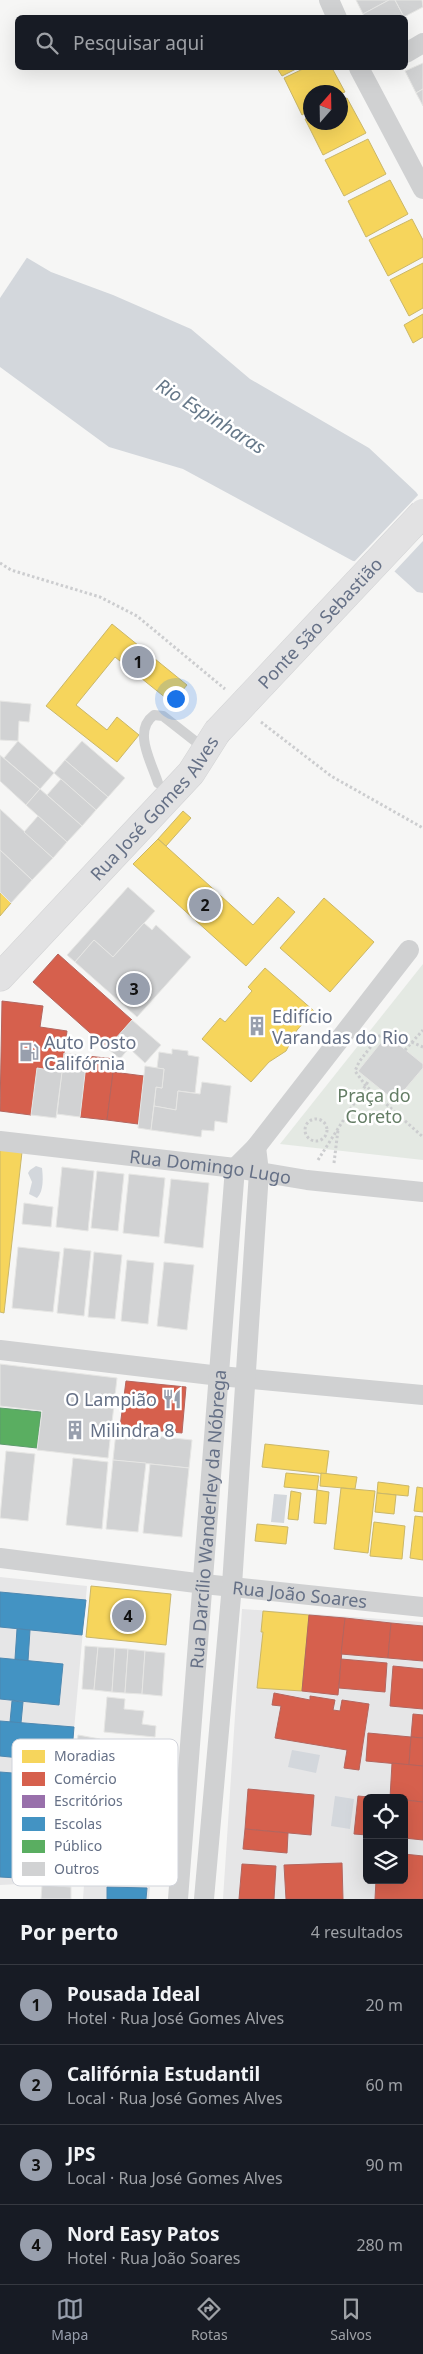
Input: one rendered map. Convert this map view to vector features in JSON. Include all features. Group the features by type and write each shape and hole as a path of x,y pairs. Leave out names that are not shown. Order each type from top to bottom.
{"main road":[{"name":"Ponte São Sebastião","path":"209,739 423,513"},
{"name":"Rua José Gomes Alves","path":"0,951 179,762 209,739"},
{"name":"Rua José Gomes Alves","path":"0,977 191,773 209,739"}],"street":[{"path":"329,0 336,15"},
{"path":"408,52 423,43"},
{"path":"367,70 423,190"},
{"path":"235,1168 256,1146 409,950"},
{"name":"Rua Domingo Lugo","path":"0,1141 235,1168 307,1180 423,1192"},
{"name":"Rua Darcílio Wanderley da Nóbrega","path":"204,1899 232,1585 259,1172 256,1146"},
{"name":"Rua Darcílio Wanderley da Nóbrega","path":"178,1899 235,1168"},
{"path":"0,1350 220,1376 423,1395"},
{"name":"Rua João Soares","path":"0,1558 204,1584 232,1585 423,1607"}],"lane":[{"path":"158,784 144,737 148,719 154,715 163,716 209,739"}],"path":[{"path":"0,563 11,570 100,597 137,616 226,691"},
{"path":"254,716 275,735 331,776 423,828"},
{"path":"405,1050 423,1030"},
{"path":"423,1047 392,1035 379,1036 356,1067 356,1075 366,1086 423,1137"},
{"path":"307,1180 338,1126 369,1080"},
{"path":"313,1119 320,1120 326,1125 327,1132 324,1138 314,1141 306,1134 306,1126 313,1119"},
{"path":"332,1183 338,1126"}],"shaded area":[{"path":"0,1577 87,1586 73,1739 12,1739 12,1884 0,1885"},
{"path":"242,1609 423,1622 423,1899 223,1899"},
{"path":"84,1886 150,1887 149,1899 83,1899"}],"green space":[{"name":"Praça do Coreto","path":"423,964 423,1160 280,1144"}],"water":[{"name":"Rio Espinharas","path":"24,256 51,272 113,295 191,329 250,379 369,448 416,492 423,502 375,563 353,561 183,469 109,447 0,367 0,281"},
{"path":"423,515 423,593 417,592 394,571"},
{"path":"36,1166 42,1168 43,1176 42,1188 37,1198 29,1194 32,1182 28,1173"},
{"path":"274,1494 287,1495 284,1523 271,1522"},
{"path":"292,1750 320,1755 316,1773 288,1767"},
{"path":"335,1796 354,1799 350,1829 331,1826"}],"pier":[{"path":"10,245 28,256 0,298 0,260"},
{"path":"420,493 423,498 423,541 393,573 378,566 353,563"}],"building: Moradias":[{"path":"278,70 294,70 282,76"},
{"path":"301,70 333,70 341,85 303,85 302,115 284,78"},
{"path":"348,100 366,133 323,155 310,130 348,130"},
{"path":"368,139 386,174 344,196 325,160"},
{"path":"390,180 408,214 366,237 348,201"},
{"path":"412,219 423,240 423,257 388,276 369,240"},
{"path":"423,263 423,308 409,316 390,280"},
{"path":"423,314 423,337 413,343 404,325"},
{"path":"112,624 187,685 172,703 115,657 76,705 107,730 117,717 139,735 117,762 46,706"},
{"path":"183,811 191,818 166,846 158,839"},
{"path":"158,839 253,925 278,897 295,912 246,966 133,864"},
{"path":"0,892 11,903 0,916"},
{"path":"324,898 374,942 330,992 280,948"},
{"name":"Edifício Varandas do Rio","path":"265,968 314,1011 297,1030 286,1051 269,1062 251,1082 202,1039 220,1018 225,1022 252,991 248,987"},
{"path":"0,1150 22,1152 4,1313 0,1312"},
{"path":"265,1444 329,1451 326,1474 262,1467"},
{"path":"286,1473 319,1476 317,1490 284,1487"},
{"path":"321,1473 357,1477 355,1489 320,1486"},
{"path":"378,1482 409,1486 408,1496 377,1493"},
{"path":"417,1487 423,1488 423,1512 414,1511"},
{"path":"341,1488 375,1491 368,1553 334,1549"},
{"path":"317,1490 329,1492 326,1524 314,1523"},
{"path":"291,1491 301,1493 298,1520 288,1519"},
{"path":"377,1493 396,1495 394,1514 375,1512"},
{"path":"415,1516 423,1517 423,1560 410,1558"},
{"path":"374,1522 405,1526 402,1559 370,1556"},
{"path":"257,1524 288,1527 286,1544 255,1541"},
{"path":"91,1586 171,1594 166,1645 86,1637"},
{"path":"263,1611 309,1615 302,1691 257,1688 263,1632 261,1632"}],"building: Comércio":[{"path":"58,954 132,1020 107,1048 33,982"},
{"path":"2,1001 43,1006 40,1027 67,1031 62,1072 37,1068 31,1115 0,1111"},
{"path":"87,1056 115,1059 107,1120 80,1117"},
{"path":"113,1072 144,1076 138,1124 107,1120"},
{"path":"126,1381 186,1387 182,1433 120,1427"},
{"path":"309,1615 345,1618 338,1695 302,1691"},
{"path":"345,1618 391,1623 388,1658 341,1654"},
{"path":"391,1623 423,1626 423,1661 388,1658"},
{"path":"341,1659 387,1663 385,1692 339,1688"},
{"path":"393,1666 423,1669 423,1709 390,1706"},
{"path":"274,1693 310,1700 310,1696 335,1700 333,1710 340,1711 342,1700 369,1704 359,1770 344,1768 347,1750 275,1738 281,1706 272,1705"},
{"path":"413,1714 423,1715 423,1738 411,1737"},
{"path":"368,1733 411,1737 409,1765 366,1761"},
{"path":"411,1737 423,1738 423,1766 409,1765"},
{"path":"392,1763 423,1766 423,1802 408,1800 408,1794 390,1794"},
{"path":"248,1789 314,1795 311,1835 245,1829"},
{"path":"358,1796 363,1796 363,1835 354,1834"},
{"path":"408,1800 423,1802 423,1840 408,1838"},
{"path":"245,1829 288,1833 287,1853 243,1849"},
{"path":"408,1854 423,1856 423,1899 375,1899 376,1884 408,1884"},
{"path":"342,1863 343,1899 286,1899 284,1865"},
{"path":"242,1864 276,1866 274,1899 239,1899"}],"building: Escolas":[{"path":"0,1592 86,1600 82,1635 0,1627"},
{"path":"17,1629 30,1630 28,1661 15,1659"},
{"path":"0,1658 63,1664 59,1705 0,1699"},
{"path":"12,1701 23,1702 21,1723 10,1722"},
{"path":"0,1721 74,1727 73,1739 12,1739 12,1757 0,1756"},
{"path":"0,1772 12,1773 12,1878 0,1877"},
{"path":"107,1887 147,1888 146,1899 107,1899"}],"building: Público":[{"path":"0,1408 41,1412 37,1448 0,1444"}],"building: Outros":[{"path":"356,0 389,0 363,14"},
{"path":"389,0 395,0 403,15 364,15"},
{"path":"395,0 422,0 423,7 408,15 403,15"},
{"path":"423,63 423,89 416,93 405,71"},
{"path":"423,89 423,106 416,93"},
{"path":"0,701 31,704 29,722 19,721 18,741 0,740"},
{"path":"18,741 54,773 40,789 4,758"},
{"path":"82,741 125,778 108,797 65,760"},
{"path":"0,755 40,789 26,805 0,781"},
{"path":"65,760 108,797 96,810 54,773"},
{"path":"61,779 96,810 82,826 47,795"},
{"path":"40,789 82,826 67,842 26,805"},
{"path":"0,809 53,858 32,880 0,850"},
{"path":"38,816 67,842 53,858 24,832"},
{"path":"0,850 32,880 11,903 0,892"},
{"path":"128,887 155,911 113,957 94,940 75,962 67,955"},
{"path":"144,923 152,930 156,925 191,957 137,1017 75,962 94,940 113,957"},
{"path":"132,1020 161,1045 145,1063 129,1048 120,1059 107,1048"},
{"path":"387,1035 423,1064 423,1068 395,1101 358,1071"},
{"path":"172,1049 188,1051 188,1055 199,1057 195,1093 178,1091 176,1110 154,1106 156,1087 162,1088 164,1069 157,1068 159,1052 172,1054"},
{"path":"64,1053 87,1056 80,1117 57,1114"},
{"path":"145,1066 164,1069 162,1088 156,1087 151,1130 138,1128"},
{"path":"37,1068 62,1072 56,1118 31,1115"},
{"path":"202,1082 231,1086 227,1123 215,1121 214,1131 202,1130 201,1137 151,1130 154,1106 176,1110 178,1091 200,1094"},
{"path":"62,1167 94,1171 88,1231 56,1227"},
{"path":"97,1171 124,1174 118,1231 91,1228"},
{"path":"129,1174 165,1178 159,1237 123,1233"},
{"path":"171,1179 209,1183 203,1248 164,1243"},
{"path":"24,1203 53,1207 51,1227 22,1224"},
{"path":"18,1247 60,1252 53,1312 12,1308"},
{"path":"64,1248 91,1251 84,1316 57,1313"},
{"path":"94,1252 122,1255 115,1319 88,1317"},
{"path":"127,1260 154,1263 148,1324 121,1321"},
{"path":"164,1262 194,1265 187,1330 157,1326"},
{"name":"Milindra 8","path":"0,1364 117,1378 108,1458 37,1450 42,1411 0,1406"},
{"path":"116,1432 192,1440 189,1468 113,1460"},
{"path":"6,1451 35,1454 28,1521 0,1518"},
{"path":"73,1458 108,1462 102,1529 66,1525"},
{"path":"113,1460 146,1463 138,1532 106,1529"},
{"path":"150,1464 189,1468 182,1537 143,1533"},
{"path":"85,1646 98,1647 94,1690 82,1689"},
{"path":"98,1647 115,1648 112,1692 94,1690"},
{"path":"115,1648 128,1649 125,1693 112,1692"},
{"path":"128,1649 145,1651 142,1694 125,1693"},
{"path":"145,1651 165,1653 162,1696 142,1694"},
{"path":"107,1697 125,1699 124,1709 144,1711 142,1724 156,1726 155,1737 104,1732"},
{"path":"78,1735 100,1739 78,1739"},
{"path":"42,1886 71,1887 71,1899 41,1899"}],"place":[{"name":"Pousada Ideal","path":"138,662"},
{"name":"Califórnia Estudantil","path":"205,905"},
{"name":"JPS","path":"134,989"},
{"name":"Edifício Varandas do Rio","path":"257,1026"},
{"name":"Auto Posto Califórnia","path":"29,1052"},
{"name":"O Lampião","path":"172,1399"},
{"name":"Milindra 8","path":"75,1430"},
{"name":"Nord Easy Patos","path":"128,1616"}]}
